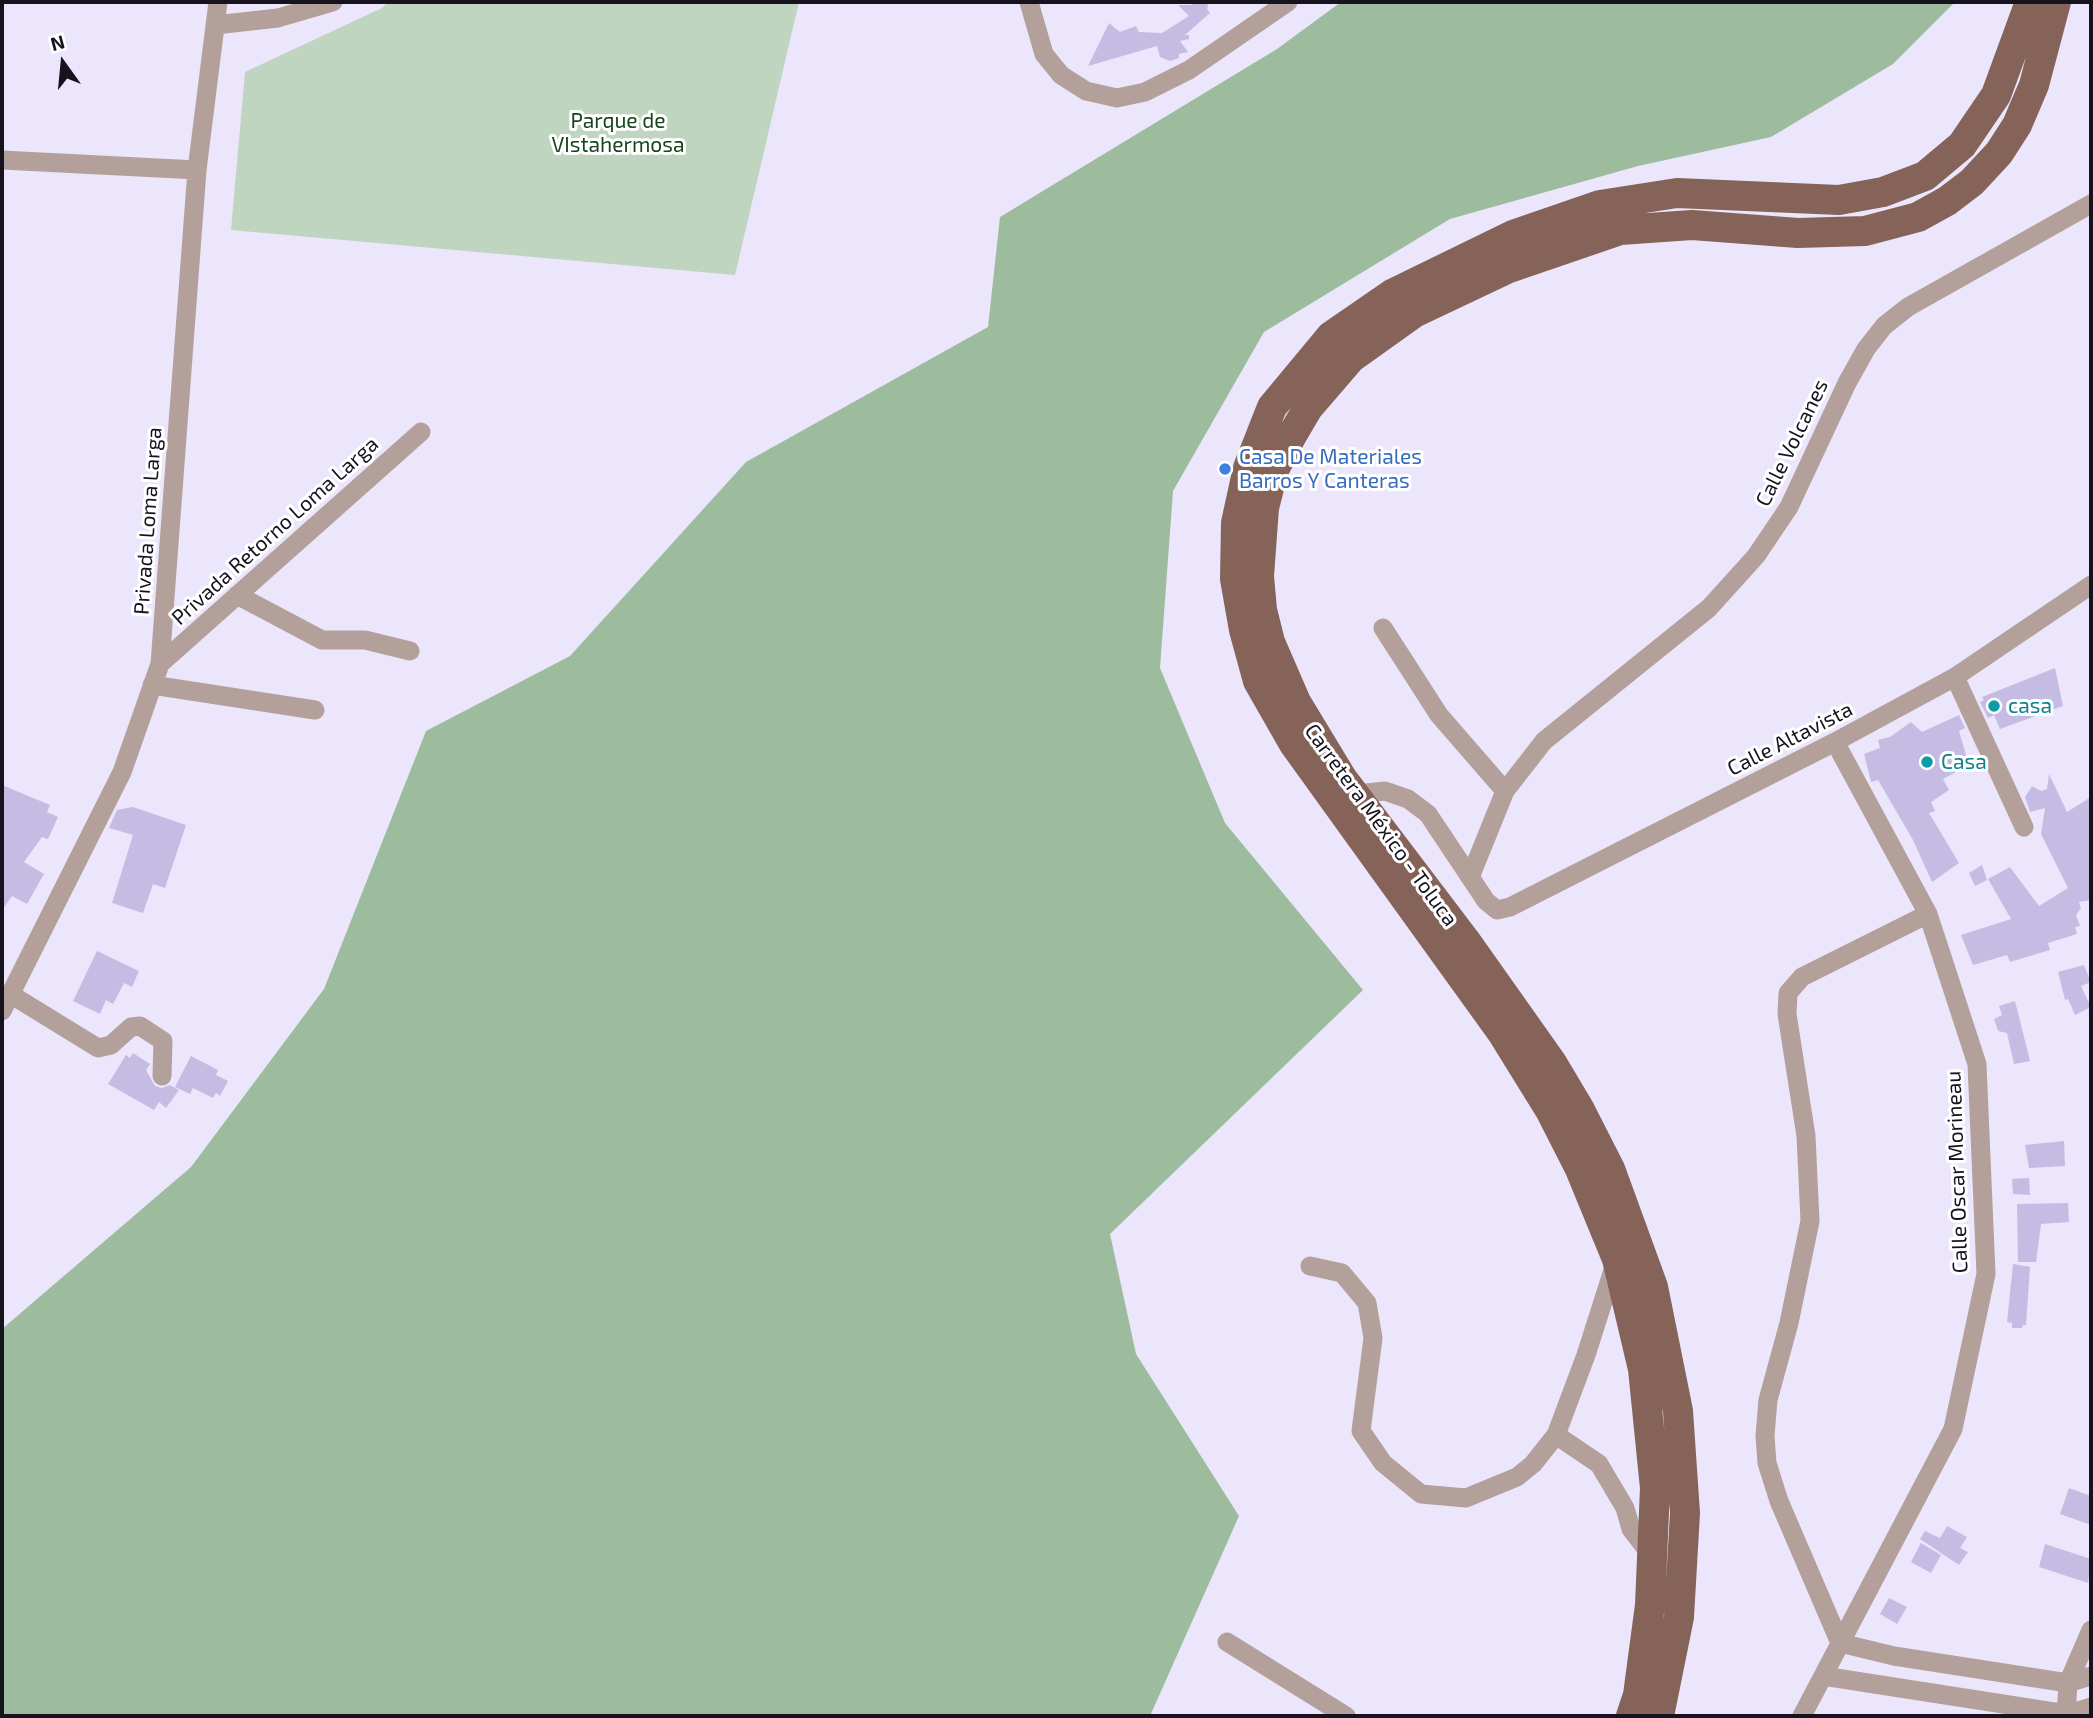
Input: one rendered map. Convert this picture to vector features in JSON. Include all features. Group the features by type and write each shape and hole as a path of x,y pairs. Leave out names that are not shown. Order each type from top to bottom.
{"main road":[{"name":"Carretera México - Toluca","path":"1631,1716 1647,1632 1655,1488 1643,1369 1617,1259 1580,1169 1544,1099 1503,1034 1294,744 1258,681 1244,630 1235,579 1236,523 1248,468 1272,407 1331,336 1392,294 1513,235 1600,205 1677,192 1839,200 1883,192 1925,176 1962,145 1996,94 2030,2"},
{"name":"Carretera México - Toluca","path":"1659,1716 1679,1617 1684,1571 1682,1464 1670,1367 1653,1287 1632,1221 1580,1110 1552,1063 1313,735 1296,702 1270,642 1262,610 1260,538 1273,472 1308,408 1351,358 1414,313 1509,268 1620,230 1692,225 1787,233 1865,231 1918,217 1972,182 1999,153 2017,125 2034,85 2056,2"}],"street":[{"name":"Privada Loma Larga","path":"6,1002 122,772 160,664 198,170 218,2"},
{"path":"215,25 278,18 333,2"},
{"path":"1029,2 1044,54 1061,75 1086,91 1117,98 1146,92 1189,70 1288,2"},
{"path":"2,160 198,170"},
{"name":"Calle Volcanes","path":"1471,875 1505,792 1544,741 1709,608 1756,556 1789,507 1847,383 1866,349 1884,326 1908,307 2091,204"},
{"name":"Privada Retorno Loma Larga","path":"160,664 421,432"},
{"name":"Calle Altavista","path":"1471,875 1486,901 1497,909 1510,907 1835,742 1955,677 2091,586"},
{"path":"237,596 322,640 365,640 410,651"},
{"path":"1383,628 1439,715 1505,792"},
{"path":"1955,677 2024,827"},
{"path":"152,685 315,710"},
{"name":"Calle Oscar Morineau","path":"1802,1716 1953,1429 1986,1274 1977,1064 1928,914 1835,742"},
{"path":"1357,794 1385,791 1408,799 1428,814 1471,875"},
{"path":"1928,914 1802,977 1788,993 1787,1014 1806,1136 1810,1221 1790,1323 1768,1400 1765,1436 1767,1463 1779,1501 1840,1643 1894,1656 2068,1683 2091,1676"},
{"path":"6,1002 98,1048 111,1045 131,1027 141,1026 163,1041 162,1076"},
{"path":"1310,1266 1342,1273 1367,1303 1373,1338 1361,1431 1383,1463 1421,1494 1466,1498 1517,1477 1533,1464 1556,1435 1586,1355 1617,1259"},
{"path":"1556,1435 1599,1464 1625,1508 1631,1529 1651,1555"},
{"path":"2066,1715 2068,1683 2091,1630"},
{"path":"1227,1642 1346,1716"},
{"path":"1823,1676 2066,1715 2091,1707"}],"green space":[{"name":"Parque de VIstahermosa","path":"388,2 799,2 735,275 231,230 245,72 382,8"},
{"path":"1341,2 1955,2 1893,64 1771,137 1638,166 1450,219 1264,332 1173,491 1160,668 1225,823 1363,990 1110,1234 1136,1354 1239,1516 1150,1716 2,1716 2,1329 191,1167 324,989 426,731 570,656 746,462 988,327 1000,217 1277,49"}],"building":[{"path":"1195,2 1209,2 1207,9 1210,13 1185,35 1189,35 1189,39 1180,41 1188,52 1179,54 1179,58 1170,61 1160,57 1157,46 1088,66 1109,23 1120,32 1136,26 1139,32 1162,33 1189,16 1178,5 1192,5"},
{"path":"2055,668 2063,706 2000,729 1994,715 1988,718 1980,702 1984,700 1982,697"},
{"path":"1959,715 1965,728 1959,731 1969,765 1943,779 1949,790 1931,802 1935,811 1929,813 1959,863 1932,882 1913,840 1878,780 1871,782 1864,754 1880,748 1878,740 1890,737 1911,722 1922,732"},
{"path":"2049,774 2067,812 2091,797 2091,900 2079,902 2081,908 2076,915 2080,926 2075,927 2077,934 2048,943 2050,950 2010,962 2007,955 1973,965 1961,935 2011,919 1988,879 2010,867 2039,906 2068,888 2041,834 2045,808 2030,812 2025,797 2032,786 2041,791 2047,789"},
{"path":"2,785 50,805 47,812 58,817 48,839 42,837 24,862 44,874 27,904 12,896 2,910"},
{"path":"133,807 186,825 165,888 153,884 143,913 112,903 133,835 109,828 117,810"},
{"path":"1982,865 1987,880 1975,886 1969,873"},
{"path":"97,951 139,971 132,987 124,983 113,1004 106,1000 100,1014 73,1001"},
{"path":"2084,965 2091,982 2081,986 2091,1007 2075,1015 2068,999 2065,1000 2058,972"},
{"path":"2015,1001 2030,1061 2014,1064 2007,1033 1998,1031 1994,1019 2002,1015 1999,1006"},
{"path":"133,1053 150,1064 146,1070 155,1086 162,1088 170,1085 179,1090 166,1108 159,1102 154,1110 108,1084 126,1055 130,1058"},
{"path":"191,1056 218,1070 216,1075 228,1081 220,1096 216,1093 213,1098 193,1088 190,1094 175,1087"},
{"path":"2064,1141 2065,1166 2029,1168 2025,1145"},
{"path":"2029,1178 2030,1195 2013,1194 2012,1179"},
{"path":"2068,1203 2069,1222 2041,1224 2036,1262 2018,1262 2017,1204"},
{"path":"2013,1264 2030,1267 2026,1325 2022,1328 2012,1328 2012,1323 2007,1322"},
{"path":"2069,1488 2091,1496 2091,1525 2060,1514"},
{"path":"1947,1526 1967,1537 1960,1548 1968,1552 1959,1565 1920,1539 1925,1531 1940,1538"},
{"path":"1921,1543 1941,1555 1931,1573 1911,1562"},
{"path":"2045,1544 2091,1559 2088,1583 2039,1567"},
{"path":"1889,1598 1907,1607 1897,1624 1880,1614"}],"place":[{"name":"Casa De Materiales Barros Y Canteras","path":"1225,469"},
{"name":"casa","path":"1994,706"},
{"name":"Casa","path":"1927,762"}]}
